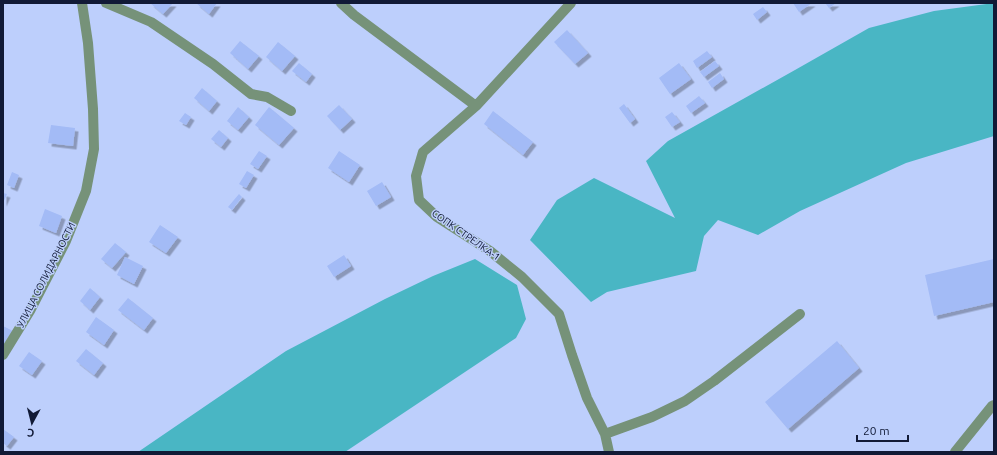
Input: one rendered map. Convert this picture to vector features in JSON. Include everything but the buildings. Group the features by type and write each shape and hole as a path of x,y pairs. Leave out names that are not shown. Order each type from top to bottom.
{"street":[{"name":"УЛИЦА СОЛИДАРНОСТИ","path":"3,355 30,311 66,241 86,191 94,149 88,43 82,3"},
{"path":"106,3 151,22 213,64 251,94 267,97 291,112"},
{"path":"341,3 354,15 476,106"},
{"name":"СОПК СТРЕЛКА-1","path":"570,3 476,106 423,152 416,176 419,200 437,217 490,251 522,277 559,314 587,398 605,434 609,452"},
{"path":"605,434 652,417 685,401 714,381 800,314"},
{"path":"955,452 994,405"}],"shaded area":[{"path":"994,3 994,136 906,163 800,211 758,235 718,220 704,236 696,271 607,292 591,302 530,240 557,200 594,178 675,218 646,161 668,141 869,28 934,11"},
{"path":"475,259 517,285 526,319 516,338 345,452 138,452 286,351 385,299 433,276"}]}
